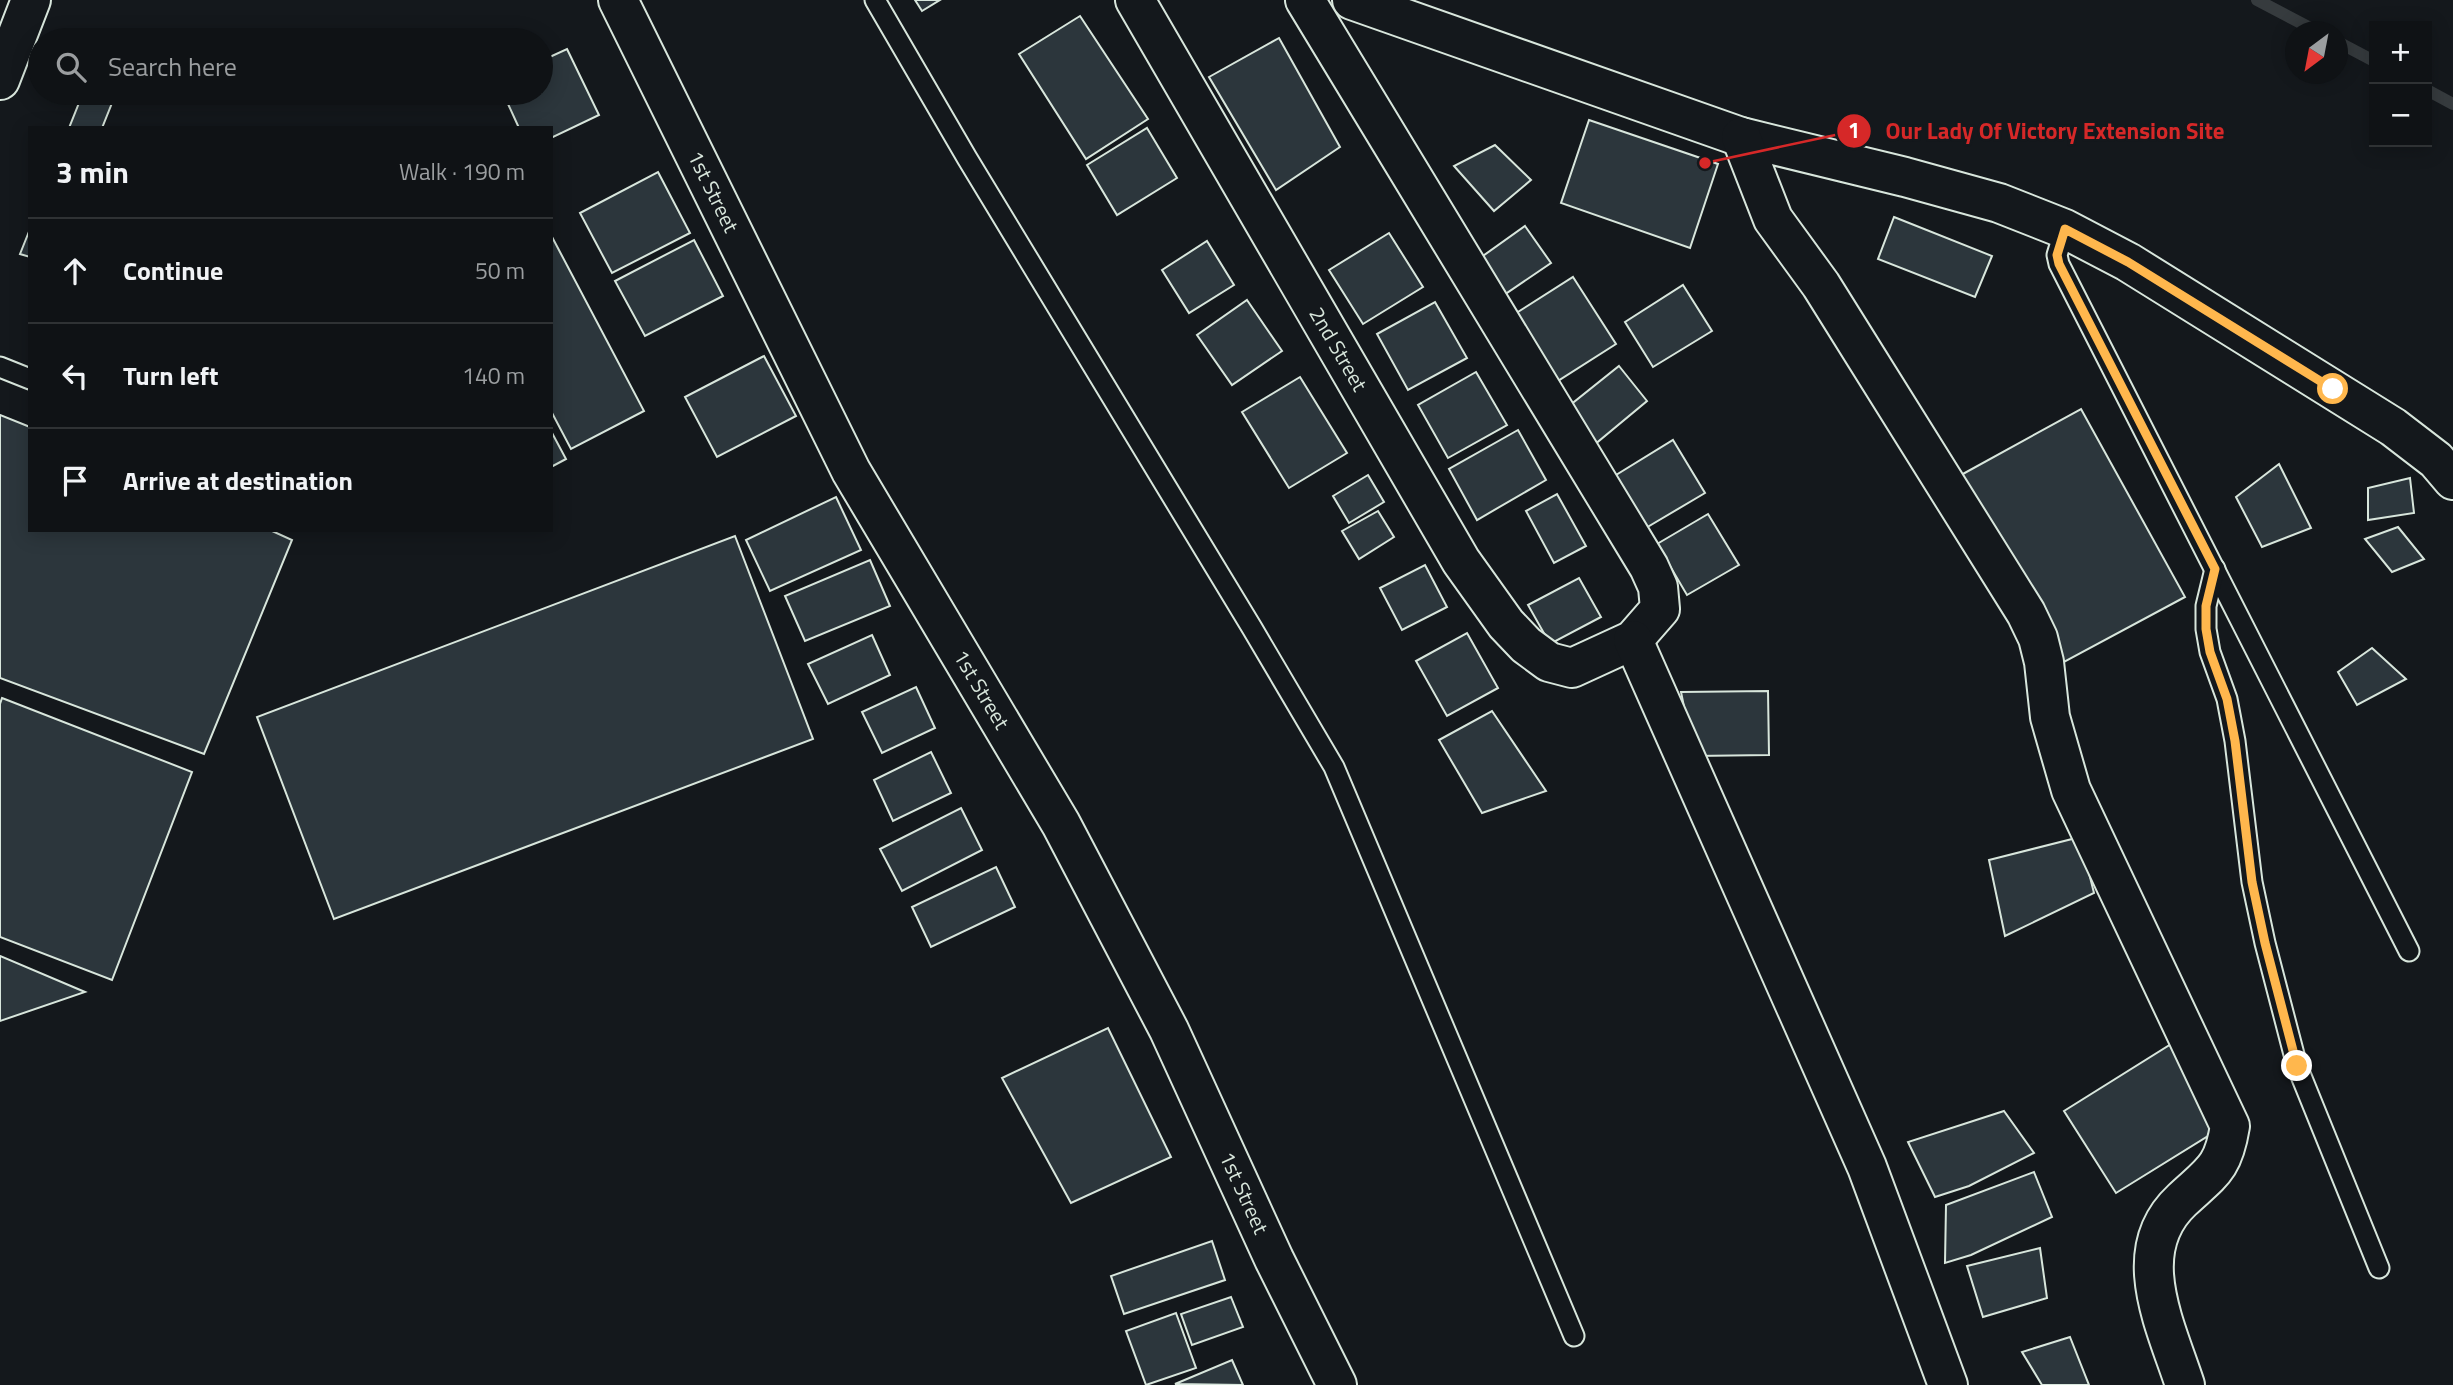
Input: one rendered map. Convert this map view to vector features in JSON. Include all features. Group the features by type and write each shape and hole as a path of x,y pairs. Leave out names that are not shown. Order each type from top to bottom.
{"street":[{"path":"0,80 30,0"},
{"name":"1st Street","path":"618,0 852,471 1061,824 1170,1030 1274,1259 1337,1385"},
{"name":"2nd Street","path":"1135,0 1461,561 1506,624 1526,645 1549,662 1572,668 1633,640"},
{"path":"1305,0 1658,587 1660,610 1633,640 1867,1167 1948,1385"},
{"path":"1352,0 1741,138 1905,177 1999,203 2065,229 2128,262 2393,427 2436,460 2453,480"},
{"path":"1741,138 1773,219 1821,285 2026,613 2038,638 2044,662 2050,717 2071,790 2230,1126 2227,1145 2216,1170 2179,1202 2156,1240 2153,1285 2185,1385"}],"lane":[{"path":"875,0 967,158 1334,767 1574,1336"},
{"path":"2065,229 2057,255 2059,264 2409,951"},
{"path":"0,367 28,378"},
{"path":"2215,569 2206,606 2206,629 2210,652 2227,699 2235,741 2252,882 2265,943 2297,1066 2379,1268"}],"building":[{"path":"915,0 940,0 922,11"},
{"path":"1080,16 1148,119 1086,159 1019,54"},
{"path":"1279,38 1340,147 1276,190 1209,77"},
{"path":"567,49 599,115 553,137 553,126 518,126 508,105 553,105 553,55"},
{"path":"78,105 111,105 103,126 70,126"},
{"path":"1589,120 1718,164 1690,248 1561,203"},
{"path":"1147,128 1177,178 1117,215 1087,165"},
{"path":"1495,145 1531,180 1494,211 1454,166"},
{"path":"658,172 690,233 612,273 580,213"},
{"path":"1894,217 1992,256 1975,297 1878,259"},
{"path":"1525,226 1551,263 1498,299 1473,263"},
{"path":"1389,233 1423,287 1363,324 1329,270"},
{"path":"28,234 28,256 20,254"},
{"path":"553,239 644,411 571,449 553,415"},
{"path":"694,240 723,296 645,336 615,281"},
{"path":"1207,241 1234,285 1189,313 1162,270"},
{"path":"1573,277 1616,344 1553,384 1510,317"},
{"path":"1683,285 1712,331 1653,367 1625,322"},
{"path":"1247,300 1282,351 1232,385 1197,335"},
{"path":"1435,302 1467,358 1408,390 1377,334"},
{"path":"764,356 796,416 717,457 685,397"},
{"path":"1619,366 1647,401 1594,445 1564,410"},
{"path":"1476,372 1507,425 1448,458 1418,405"},
{"path":"1300,377 1347,453 1289,488 1242,412"},
{"path":"2081,409 2185,597 2064,662 1961,475"},
{"path":"0,415 28,426 28,532 274,532 292,540 204,754 0,678"},
{"path":"1518,430 1546,480 1477,520 1449,469"},
{"path":"553,435 566,459 553,466"},
{"path":"1673,440 1705,493 1634,535 1603,483"},
{"path":"2279,464 2311,528 2262,547 2236,497"},
{"path":"1368,475 1384,502 1349,523 1333,496"},
{"path":"2410,478 2414,513 2368,520 2368,488"},
{"path":"1557,494 1586,546 1554,563 1526,511"},
{"path":"836,497 861,550 770,591 746,540"},
{"path":"1378,511 1394,537 1359,559 1342,531"},
{"path":"1708,514 1739,565 1687,595 1657,544"},
{"path":"2398,527 2424,559 2392,572 2365,539"},
{"path":"735,536 813,739 334,919 257,717"},
{"path":"870,560 890,606 805,641 785,596"},
{"path":"1425,565 1447,607 1402,630 1380,588"},
{"path":"1579,578 1601,617 1550,644 1528,605"},
{"path":"1467,633 1498,688 1447,716 1416,661"},
{"path":"872,635 890,675 828,704 808,664"},
{"path":"2372,648 2406,679 2357,705 2338,672"},
{"path":"916,687 935,728 882,753 862,712"},
{"path":"1768,691 1769,755 1694,756 1681,692"},
{"path":"2,698 192,772 112,980 0,937"},
{"path":"1492,711 1546,791 1482,813 1439,740"},
{"path":"931,752 951,793 893,821 874,780"},
{"path":"961,808 982,850 902,891 880,849"},
{"path":"2080,837 2094,893 2005,936 1989,860"},
{"path":"996,867 1015,907 931,947 912,907"},
{"path":"0,956 85,992 0,1021"},
{"path":"1108,1028 1171,1157 1071,1203 1002,1078"},
{"path":"2176,1041 2216,1131 2116,1193 2064,1111"},
{"path":"2004,1111 2034,1153 1969,1186 1935,1197 1908,1142"},
{"path":"2034,1172 2052,1217 1971,1255 1945,1263 1946,1205"},
{"path":"1212,1241 1225,1280 1124,1314 1111,1276"},
{"path":"2040,1248 2047,1298 1983,1317 1967,1266"},
{"path":"1231,1297 1243,1327 1192,1345 1181,1314"},
{"path":"1176,1313 1196,1368 1146,1385 1126,1331"},
{"path":"2070,1337 2089,1385 2042,1385 2022,1352"},
{"path":"1232,1360 1243,1385 1175,1384"}],"waterway":[{"path":"2257,0 2297,21"},
{"path":"2348,47 2369,58"},
{"path":"2432,93 2453,104"}],"place":[{"name":"Our Lady Of Victory Extension Site","path":"1705,163"}],"route":[{"path":"2297,1066 2252,882 2235,741 2227,699 2210,652 2206,629 2206,606 2215,569 2059,264 2057,255 2065,229 2128,262 2333,389"}]}
